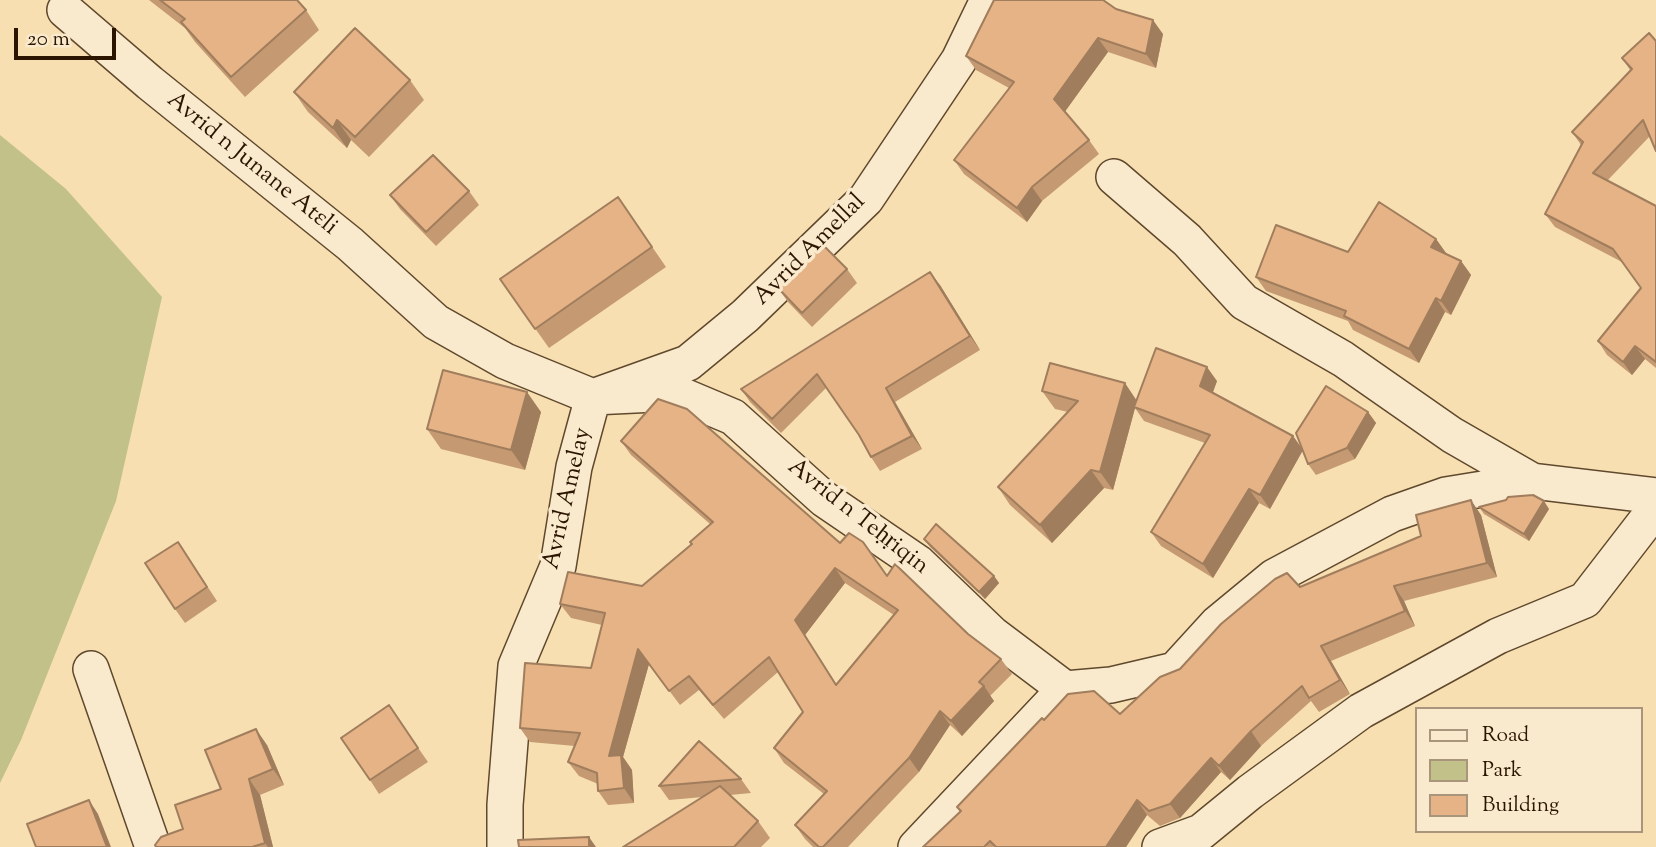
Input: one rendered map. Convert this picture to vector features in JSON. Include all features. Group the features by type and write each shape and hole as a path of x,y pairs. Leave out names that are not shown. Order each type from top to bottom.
{"street":[{"name":"Avrid Amellal","path":"593,397 688,363 745,316 866,199 959,60 988,0"},
{"name":"Avrid n Junane Atɛli","path":"65,10 160,91 351,244 436,322"},
{"path":"1114,177 1187,240 1244,302 1343,359 1452,435 1532,481"},
{"name":"Avrid n Teḥṛiqin","path":"436,322 505,361 593,397 676,393 733,417 824,499 918,563 992,634 1065,689"},
{"name":"Avrid Amelay","path":"505,847 505,805 516,666 558,566 574,467 593,397"},
{"path":"916,847 1065,689 1111,685 1175,670 1217,624 1275,577 1392,514 1446,495 1532,481 1656,496"},
{"path":"1160,847 1201,832 1250,792 1361,712 1498,636 1585,600 1656,508"},
{"path":"91,669 153,847"}],"green space":[{"path":"0,135 66,189 162,297 116,501 21,740 0,783"}],"building":[{"path":"160,0 297,0 306,10 231,77 181,22 185,19"},
{"path":"994,0 1103,0 1116,9 1153,20 1146,54 1098,38 1054,99 1089,140 1032,187 1017,208 954,160 1014,82 966,56"},
{"path":"355,28 410,80 355,137 337,120 333,128 294,92"},
{"path":"1649,33 1656,41 1656,151 1643,120 1593,173 1656,206 1656,362 1635,346 1623,362 1598,341 1641,288 1613,249 1545,214 1583,142 1572,132 1632,69 1622,58"},
{"path":"433,155 469,191 426,232 390,195"},
{"path":"618,197 652,247 535,329 500,279"},
{"path":"1379,202 1436,239 1431,247 1461,261 1441,301 1436,298 1409,349 1344,316 1346,311 1256,277 1276,225 1348,252"},
{"path":"823,245 847,269 802,313 778,288"},
{"path":"930,272 970,336 886,388 912,436 871,457 817,374 772,419 741,389"},
{"path":"1156,348 1207,367 1200,386 1293,436 1260,495 1249,489 1203,564 1151,532 1210,435 1134,407"},
{"path":"1050,363 1125,383 1100,472 1091,470 1040,525 998,487 1078,401 1042,391"},
{"path":"443,370 527,392 511,450 427,429"},
{"path":"1326,386 1368,412 1347,448 1308,464 1296,433"},
{"path":"658,399 687,409 840,543 849,533 863,542 887,576 895,564 968,634 1001,659 979,682 984,686 951,721 940,711 909,758 823,847 819,847 795,825 827,791 774,748 803,712 769,657 713,705 689,676 669,691 638,649 609,756 621,755 624,788 598,791 597,773 568,762 580,733 520,728 525,663 591,668 605,613 560,604 568,572 642,586 692,544 690,542 713,522 621,441","holes":["835,568 898,610 836,685 795,620"]},
{"path":"1533,495 1544,501 1524,534 1479,507 1506,500 1508,497"},
{"path":"1471,500 1487,563 1394,586 1405,611 1321,646 1340,680 1309,698 1302,686 1251,731 1219,766 1211,758 1170,804 1149,811 1137,800 1106,847 996,847 990,841 984,847 923,847 961,811 957,807 1068,694 1094,691 1120,714 1160,677 1180,669 1221,624 1275,579 1287,573 1300,587 1421,536 1416,515"},
{"path":"936,524 994,576 979,592 924,539"},
{"path":"178,542 207,587 175,609 145,563"},
{"path":"389,705 418,748 370,780 341,738"},
{"path":"256,729 273,769 249,779 265,843 252,847 156,847 161,837 183,829 175,805 221,789 205,750"},
{"path":"699,741 741,779 659,786"},
{"path":"720,786 758,821 734,847 623,847"},
{"path":"89,800 107,847 36,847 27,824"},
{"path":"589,837 589,847 519,847 518,840"}]}
